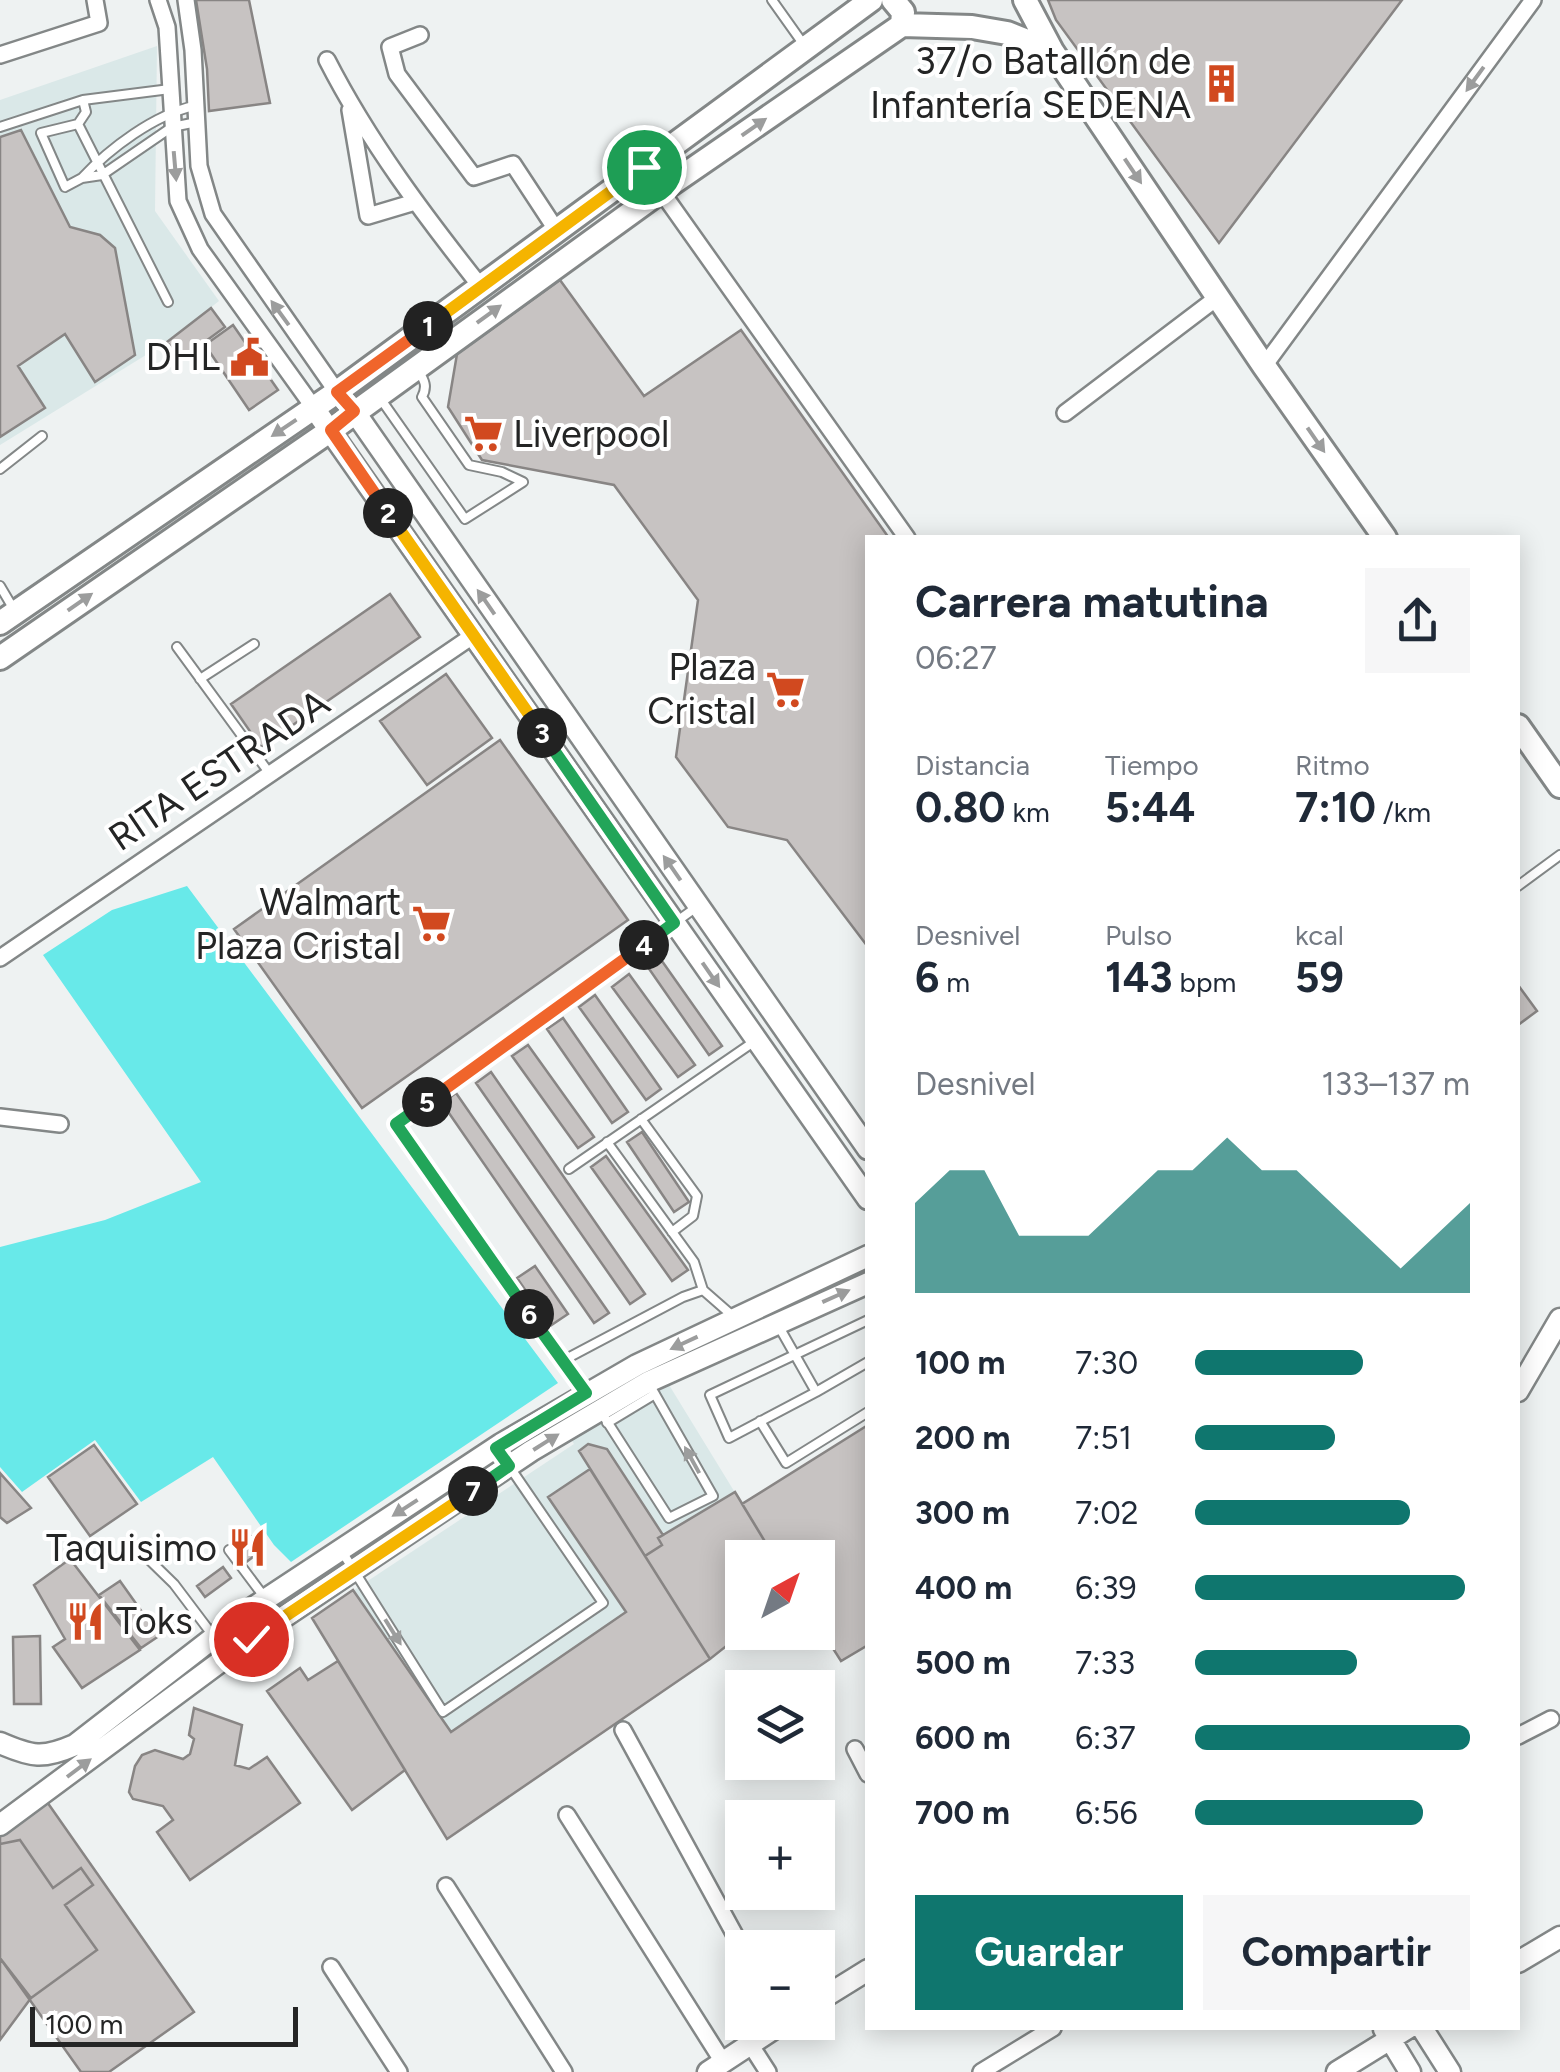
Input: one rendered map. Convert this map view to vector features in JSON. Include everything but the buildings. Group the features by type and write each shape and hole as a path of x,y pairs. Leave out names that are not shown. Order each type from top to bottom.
{"main road":[{"path":"8,617 337,392 872,0"},
{"path":"893,0 902,12 902,25"},
{"path":"1025,0 1052,51 1383,535"},
{"path":"0,658 331,430 661,190 902,25 972,27 1007,33 1052,51"},
{"path":"1520,729 1560,786"}],"street":[{"path":"0,56 99,22 95,0"},
{"path":"158,0 167,27 178,201 200,248 865,1195"},
{"path":"186,0 193,50 199,166 213,214 865,1146"},
{"path":"1264,366 1533,0"},
{"path":"420,34 390,47 397,74 474,177 513,164 556,231"},
{"path":"328,60 349,103 415,202 481,286"},
{"path":"349,103 368,216 415,202"},
{"path":"644,167 905,535"},
{"path":"1065,413 1218,297"},
{"name":"RITA ESTRADA","path":"0,958 474,636"},
{"path":"507,683 532,667"},
{"path":"794,1095 818,1078"},
{"path":"0,1116 60,1124"},
{"path":"0,1825 212,1668 597,1408 736,1318 865,1257"},
{"path":"0,1743 24,1753 49,1756 75,1745 266,1599 496,1448 652,1388 776,1323 865,1283"},
{"path":"1520,1388 1560,1319"},
{"path":"207,1642 212,1668"},
{"path":"1520,1735 1551,1719"},
{"path":"623,1730 732,1930"},
{"path":"856,1750 865,1768"},
{"path":"567,1815 716,2067 756,2040"},
{"path":"446,1886 564,2072"},
{"path":"1520,1961 1560,1937"},
{"path":"331,1966 399,2072"},
{"path":"835,1991 865,1972"},
{"path":"981,2072 1050,2030"},
{"path":"1423,2030 1450,2072"},
{"path":"1338,2072 1386,2033 1410,2072"},
{"path":"750,2044 768,2072"}],"lane":[{"path":"772,0 806,48"},
{"path":"0,127 83,100 171,89"},
{"path":"83,100 86,112 78,124 40,133 65,187 82,178 96,163 172,119 196,114"},
{"path":"82,178 102,175 172,119 196,114"},
{"path":"78,124 168,302"},
{"path":"378,394 465,519 523,482 469,464 422,397 425,382 416,366"},
{"path":"0,468 42,436"},
{"path":"0,586 8,617"},
{"path":"200,679 254,644"},
{"path":"177,648 270,774"},
{"path":"1520,885 1560,856"},
{"path":"652,1388 712,1496 669,1518 597,1408 396,1124 698,906"},
{"path":"568,1169 756,1040"},
{"path":"641,1118 697,1196 694,1216 672,1232"},
{"path":"607,1142 694,1262 703,1290 736,1318"},
{"path":"562,1361 683,1296 703,1290"},
{"path":"766,1304 816,1392"},
{"path":"865,1321 710,1395 729,1438 865,1364"},
{"path":"760,1421 786,1462 865,1414"},
{"path":"341,1550 444,1712 602,1603 496,1448"},
{"path":"133,1544 174,1584 207,1642"},
{"path":"229,1550 266,1599"}],"shaded area":[{"path":"157,46 155,211 219,301 167,342 0,445 0,100"},
{"path":"187,886 558,1383 291,1562 274,1545 213,1457 141,1502 95,1440 22,1492 0,1467 0,1247 105,1220 201,1182 43,955 112,910"},
{"path":"666,1380 742,1504 743,1540 725,1540 725,1648 447,1839 312,1618 574,1444 569,1436"}],"place":[{"name":"37/o Batallón de Infantería SEDENA","path":"1221,83"},
{"name":"DHL","path":"250,357"},
{"name":"Liverpool","path":"483,434"},
{"name":"Plaza Cristal","path":"786,689"},
{"name":"Walmart Plaza Cristal","path":"431,924"},
{"name":"Taquisimo","path":"247,1548"},
{"name":"Toks","path":"86,1621"}],"route":[{"path":"251,1639 509,1466 496,1448 586,1393 396,1124 674,923 331,430 354,411 337,392 644,167"}]}
